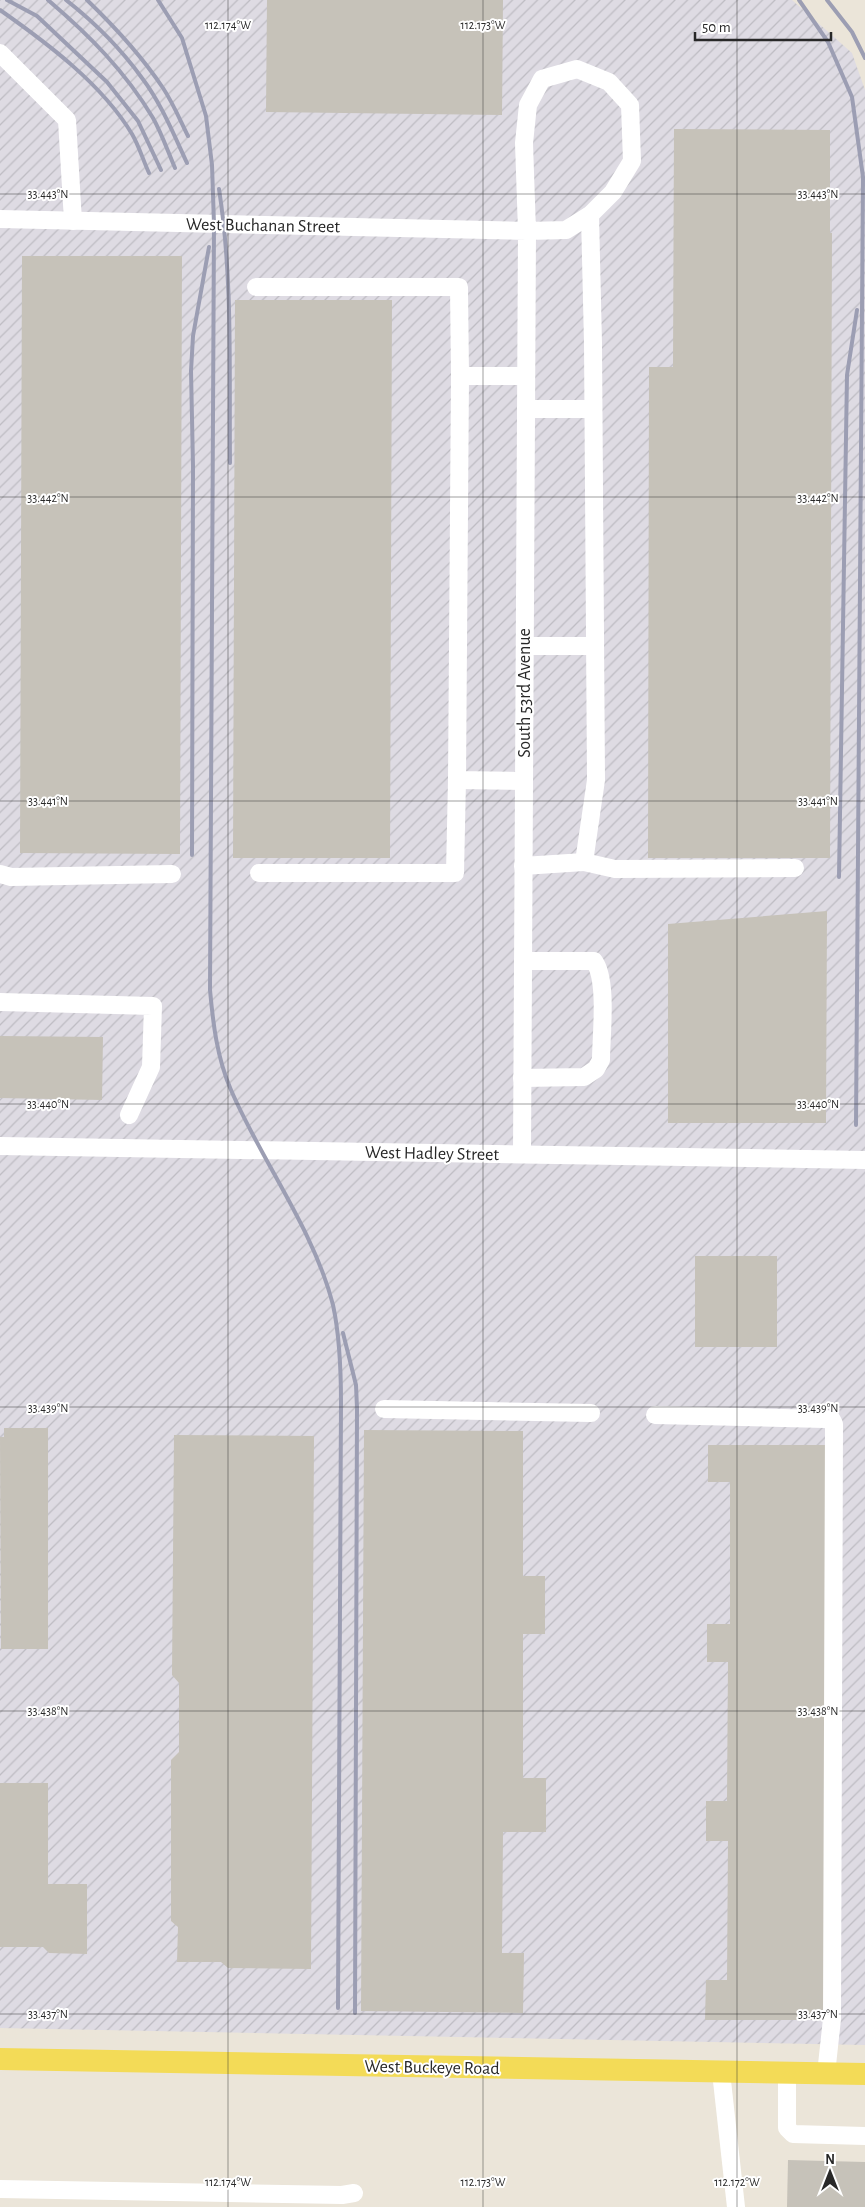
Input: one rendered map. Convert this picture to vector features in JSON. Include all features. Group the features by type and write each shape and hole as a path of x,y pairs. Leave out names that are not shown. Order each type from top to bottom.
{"main road":[{"name":"West Buckeye Road","path":"0,2059 865,2074"}],"street":[{"path":"0,53 67,120 73,221"},
{"path":"577,69 609,82 630,106 632,161 613,192 590,215 566,230 526,231 524,143 528,105 542,79 577,69"},
{"path":"584,862 596,780 590,215"},
{"name":"West Buchanan Street","path":"0,219 526,231"},
{"name":"South 53rd Avenue","path":"522,1154 526,231"},
{"path":"256,288 459,288 460,376 457,780 454,873 259,873"},
{"path":"460,376 526,376"},
{"path":"526,409 593,409"},
{"path":"525,646 594,646"},
{"path":"457,780 524,781"},
{"path":"524,866 584,862 615,869 795,868"},
{"path":"0,874 11,877 172,874"},
{"path":"522,1078 584,1077 596,1069 600,1060 602,982 599,968 594,961 523,961"},
{"path":"0,1002 153,1006 151,1067 129,1115"},
{"name":"West Hadley Street","path":"0,1146 865,1160"},
{"path":"384,1409 591,1413"},
{"path":"655,1415 825,1419 832,1420 834,1424 832,2020 826,2074"},
{"path":"721,2072 736,2207"},
{"path":"787,2073 787,2128 793,2134 865,2136"},
{"path":"0,2189 354,2193"}],"shaded area":[{"path":"0,0 792,0 852,53 865,90 865,2045 0,2028"}],"building":[{"path":"267,0 503,0 502,115 266,112"},
{"path":"674,129 830,130 830,233 832,233 830,858 648,858 649,367 673,367"},
{"path":"22,256 182,256 180,854 20,853"},
{"path":"235,300 392,300 390,858 233,858"},
{"path":"827,911 826,1123 668,1123 668,924"},
{"path":"0,1036 103,1037 102,1100 0,1098"},
{"path":"695,1256 777,1256 777,1347 695,1347"},
{"path":"4,1428 48,1428 48,1649 1,1649 0,1437 4,1437"},
{"path":"364,1430 523,1431 523,1576 545,1576 545,1634 523,1634 523,1778 546,1778 546,1832 503,1832 502,1953 524,1953 523,2013 361,2011"},
{"path":"174,1435 314,1436 311,1969 228,1968 221,1962 177,1962 178,1927 171,1921 171,1760 179,1752 179,1683 172,1675"},
{"path":"708,1445 829,1445 827,2020 705,2020 706,1980 727,1980 728,1841 706,1841 706,1801 727,1801 728,1662 707,1662 707,1624 730,1624 730,1482 708,1482"},
{"path":"0,1783 48,1783 48,1884 87,1884 87,1954 49,1953 43,1947 0,1947"},
{"path":"788,2160 865,2162 865,2207 787,2207"}],"railway":[{"path":"7,0 37,16 107,82 138,121 161,170"},
{"path":"48,0 92,40 131,85 153,118 175,168"},
{"path":"66,0 107,36 142,78 161,108 187,163"},
{"path":"87,0 127,42 155,76 170,100 188,136"},
{"path":"158,0 182,38 206,116 212,165 214,224 210,990 214,1028 222,1066 231,1090 257,1143 300,1222 324,1277 333,1305 339,1341 341,1403 338,2008"},
{"path":"799,0 828,42 852,97 863,177 856,1125"},
{"path":"827,0 852,32 865,58"},
{"path":"0,10 55,51 105,98 132,134 149,173"},
{"path":"219,189 228,291 230,463"},
{"path":"192,855 193,466 191,371 193,336 209,247"},
{"path":"839,877 847,375 857,310"},
{"path":"343,1333 356,1385 357,1408 355,2013"}]}
